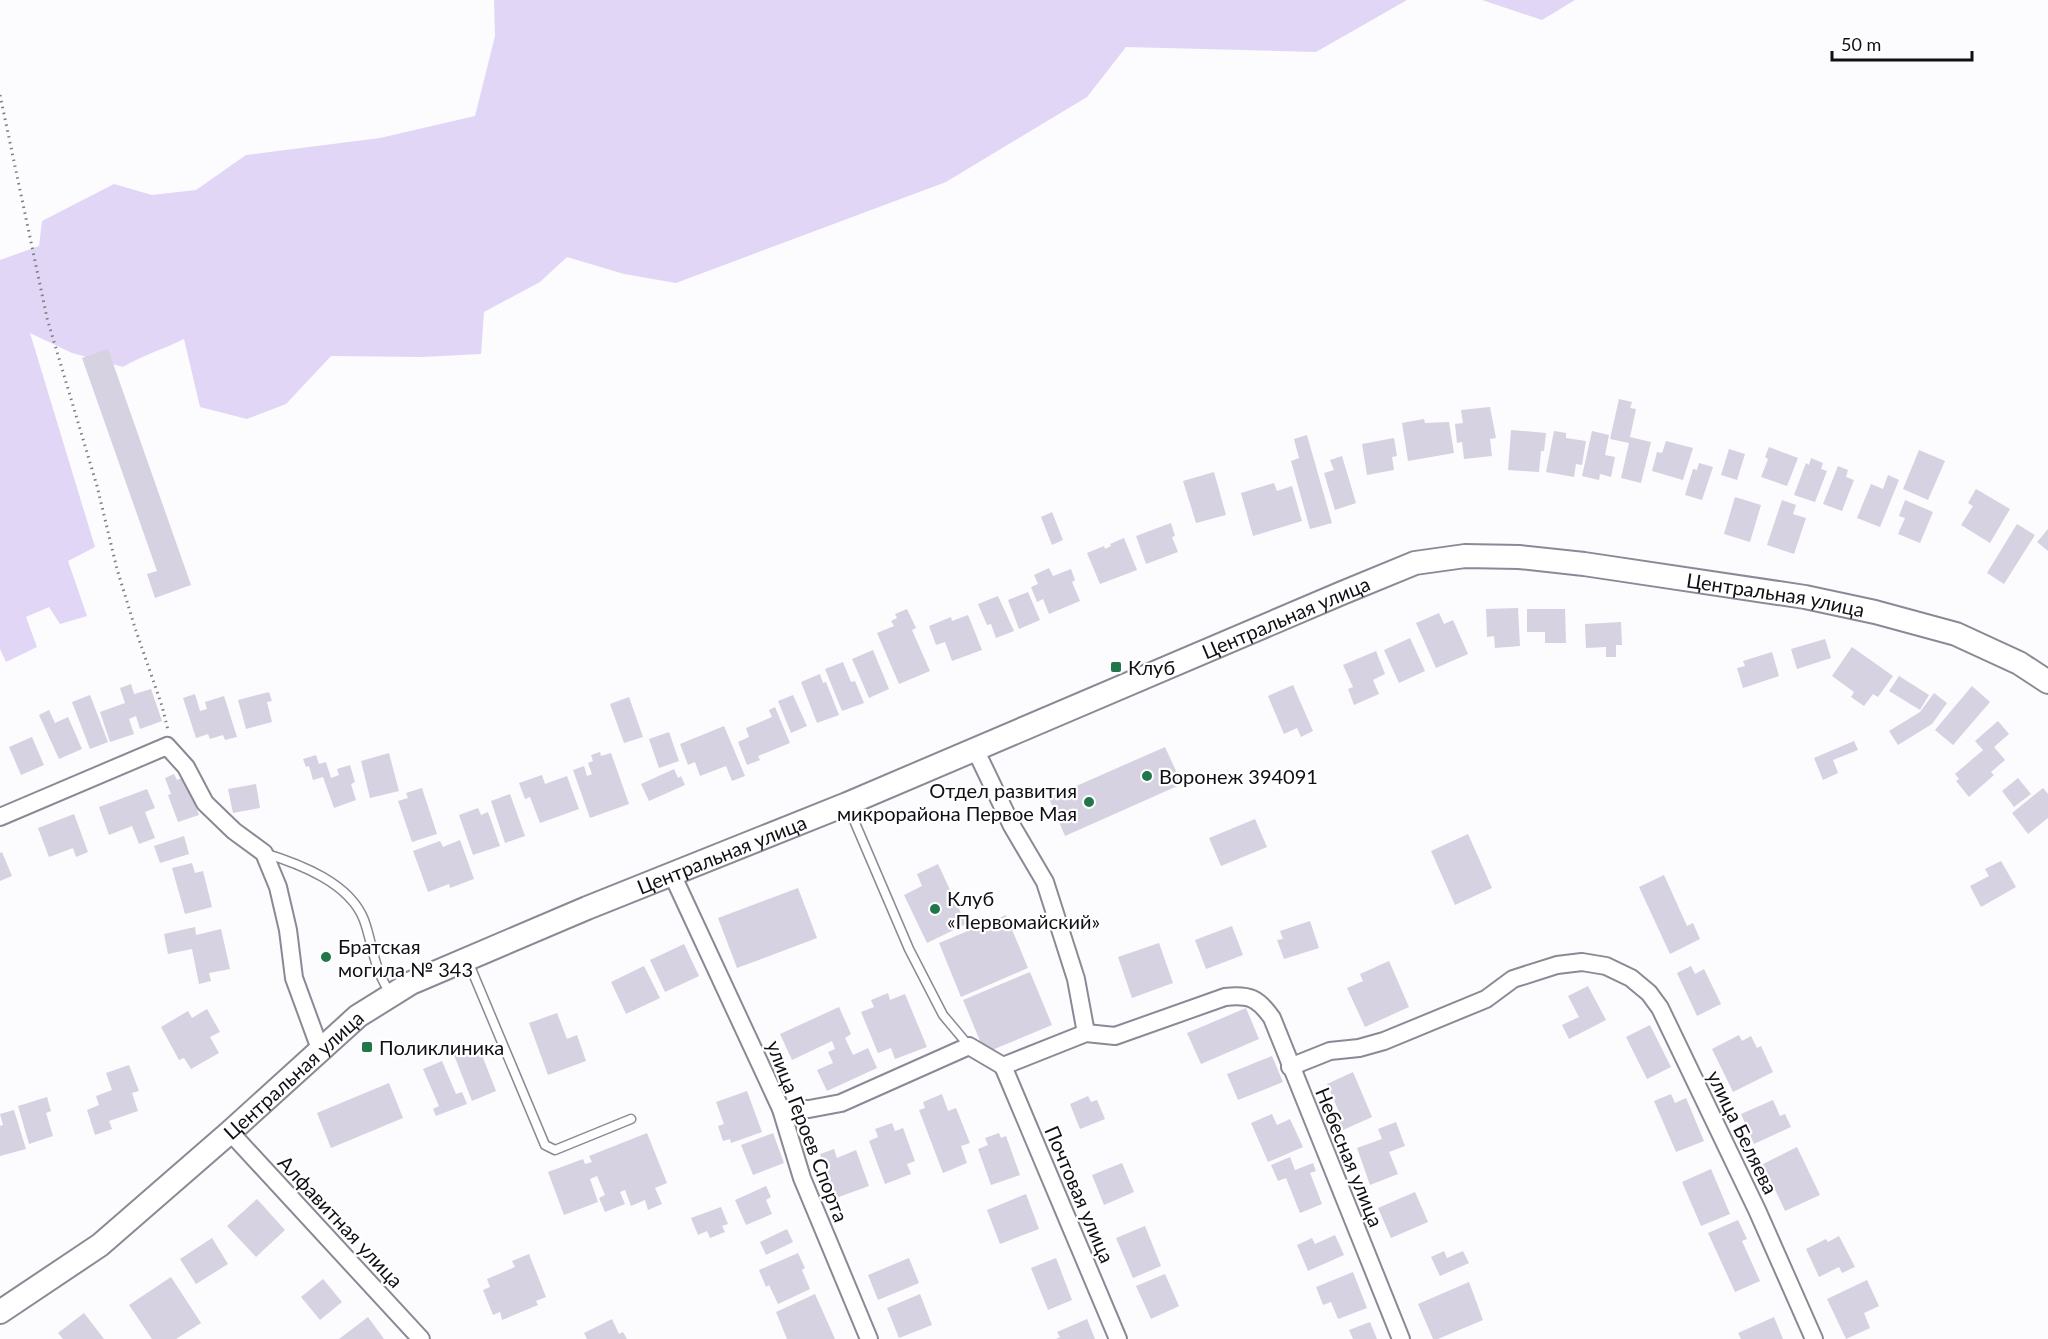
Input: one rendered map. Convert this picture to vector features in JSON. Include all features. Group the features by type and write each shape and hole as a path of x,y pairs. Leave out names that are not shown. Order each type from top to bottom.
{"street":[{"name":"Центральная улица","path":"0,1312 100,1245 358,1016 411,983 467,958 847,804 1415,563 1465,556 1519,557 1584,564 1805,597 1875,612 1956,634 2019,663 2048,682"},
{"path":"0,817 167,746 186,767 205,803 234,831 264,853 278,887 288,930 294,978 320,1049"},
{"path":"781,1109 809,1109 841,1103 969,1046 1003,1066 1086,1033 1076,979 1045,882 1012,826 975,749"},
{"name":"улица Героев Спорта","path":"672,874 781,1109 802,1178 869,1339"},
{"name":"улица Беляева","path":"1290,1067 1330,1051 1359,1048 1384,1041 1486,999 1513,979 1557,965 1582,962 1606,966 1631,978 1649,993 1660,1008 1757,1210 1814,1339"},
{"name":"Небесная улица","path":"1086,1033 1115,1036 1225,997 1239,995 1251,998 1263,1005 1272,1017 1290,1067 1401,1339"},
{"name":"Почтовая улица","path":"1003,1066 1118,1339"},
{"name":"Алфавитная улица","path":"230,1132 421,1339"}],"lane":[{"path":"847,804 919,968 943,1015 969,1046"},
{"path":"264,853 289,860 339,887 354,902 364,920 378,971 390,995"},
{"path":"467,958 545,1145 555,1150 631,1119"}],"path":[{"path":"0,95 47,318 97,486 132,618 162,706 168,728 167,746"}],"shaded area":[{"path":"494,0 1407,0 1316,52 1126,47 1087,97 946,182 676,283 624,274 567,257 540,282 484,312 481,354 422,357 331,356 286,404 247,419 200,407 184,339 123,367 72,353 30,333 95,547 68,561 87,616 60,624 49,607 26,617 37,647 6,662 0,649 0,260 39,246 42,221 114,184 152,195 196,190 246,155 380,138 475,116 495,36"},
{"path":"1482,0 1575,0 1542,20"}],"building":[{"path":"108,349 191,585 155,598 147,574 157,571 82,358"},
{"path":"1619,399 1632,402 1630,408 1636,409 1630,437 1651,442 1641,483 1621,478 1629,443 1610,439"},
{"path":"1490,407 1496,438 1490,439 1492,456 1464,459 1462,442 1457,443 1455,424 1463,423 1461,410"},
{"path":"1424,419 1425,423 1449,422 1454,453 1408,461 1402,423"},
{"path":"1511,430 1546,433 1539,472 1508,470"},
{"path":"1554,431 1566,433 1566,438 1586,441 1582,465 1576,464 1574,477 1546,472"},
{"path":"1592,431 1609,435 1605,455 1615,457 1611,477 1600,474 1599,480 1582,476"},
{"path":"1307,435 1332,523 1310,529 1291,461 1299,458 1294,439"},
{"path":"1394,438 1397,456 1392,457 1394,470 1367,475 1362,444"},
{"path":"1666,441 1693,448 1683,480 1652,471 1657,452 1662,453"},
{"path":"1769,447 1798,458 1787,486 1761,477 1768,459 1765,457"},
{"path":"1729,449 1745,454 1737,480 1721,475"},
{"path":"1919,450 1945,461 1928,500 1903,489"},
{"path":"1342,456 1356,503 1335,510 1324,473 1334,470 1330,460"},
{"path":"1811,458 1823,463 1821,469 1827,471 1815,502 1794,495 1806,463 1809,465"},
{"path":"1699,463 1713,467 1702,500 1685,495 1693,469 1697,470"},
{"path":"1838,466 1848,470 1846,477 1854,480 1842,511 1823,504"},
{"path":"1214,472 1226,515 1196,523 1183,481"},
{"path":"1888,475 1899,480 1880,527 1857,518 1871,484 1883,489"},
{"path":"1274,483 1277,491 1292,486 1302,521 1253,536 1241,493"},
{"path":"1976,489 2010,509 1990,543 1961,525 1973,506 1968,503"},
{"path":"1735,497 1761,505 1750,542 1724,534"},
{"path":"1782,500 1796,505 1793,514 1806,518 1794,554 1767,545"},
{"path":"1905,500 1933,512 1920,543 1898,534 1905,518 1899,516"},
{"path":"1052,512 1063,540 1052,545 1041,517"},
{"path":"1171,523 1175,536 1172,537 1178,552 1146,564 1136,536"},
{"path":"2017,524 2035,535 2004,584 1987,573"},
{"path":"2048,529 2048,551 2037,542"},
{"path":"1124,538 1137,570 1100,584 1087,553 1104,546 1105,549 1111,546 1110,544"},
{"path":"1049,568 1053,576 1071,569 1075,580 1072,582 1080,601 1049,614 1043,599 1037,602 1031,587 1038,584 1034,575"},
{"path":"1028,592 1040,620 1019,629 1008,600"},
{"path":"998,596 1014,631 996,638 991,624 987,625 978,604"},
{"path":"1518,608 1520,646 1495,648 1494,636 1487,637 1486,609"},
{"path":"907,609 916,628 912,630 930,671 899,684 877,633 894,626 891,621 897,618 895,614"},
{"path":"1527,609 1565,609 1566,643 1545,643 1545,632 1527,632"},
{"path":"1439,613 1444,624 1453,620 1468,654 1436,668 1416,623"},
{"path":"968,615 982,650 952,661 945,642 936,645 929,626 951,617 952,621"},
{"path":"1621,622 1622,645 1616,645 1616,657 1606,657 1606,647 1586,648 1585,624"},
{"path":"1410,638 1425,671 1399,683 1384,650"},
{"path":"1825,639 1831,658 1797,669 1791,649"},
{"path":"1852,647 1893,676 1878,697 1873,694 1864,706 1851,697 1854,692 1832,676"},
{"path":"873,650 889,689 869,698 852,659"},
{"path":"1376,651 1385,674 1373,680 1379,694 1354,705 1348,689 1353,687 1343,665"},
{"path":"1772,652 1779,676 1743,688 1737,668 1745,666 1743,661"},
{"path":"843,662 851,682 855,681 864,703 842,711 825,669"},
{"path":"820,674 823,683 826,682 839,715 817,723 801,682"},
{"path":"1899,676 1929,695 1920,710 1889,691"},
{"path":"131,684 134,694 151,689 162,721 140,729 136,716 129,719 134,734 110,742 100,712 125,703 120,688"},
{"path":"1293,685 1313,731 1301,737 1297,728 1284,734 1268,696"},
{"path":"1972,686 1990,702 1953,745 1935,730"},
{"path":"269,692 272,701 267,702 272,722 246,729 238,700"},
{"path":"1934,693 1947,703 1932,724 1898,745 1889,731 1920,712"},
{"path":"195,694 200,711 207,709 205,702 224,696 237,737 225,740 223,735 210,739 208,734 196,738 183,698"},
{"path":"90,695 108,742 90,749 72,702"},
{"path":"793,695 807,726 791,733 778,701"},
{"path":"629,697 643,737 624,743 610,704"},
{"path":"775,707 790,743 758,756 760,760 747,765 738,742 749,737 746,728 772,717 769,710"},
{"path":"49,710 55,723 68,717 82,749 59,759 39,715"},
{"path":"1998,721 2009,734 1994,747 2005,760 1991,772 1994,775 1969,797 1956,781 1959,779 1955,774 1983,750 1975,741"},
{"path":"724,726 745,776 732,781 726,766 700,776 695,762 688,765 680,744"},
{"path":"669,732 679,761 659,768 649,739"},
{"path":"32,737 44,765 21,775 9,747"},
{"path":"1854,741 1858,750 1833,760 1838,773 1823,780 1814,758"},
{"path":"1165,747 1182,784 1065,836 1049,798"},
{"path":"600,752 601,756 611,753 629,804 590,818 573,770 584,766 587,776 592,774 588,763 593,761 591,755"},
{"path":"389,753 399,791 370,798 361,761"},
{"path":"316,755 319,764 326,762 331,778 339,775 337,769 350,765 355,782 351,784 356,800 334,808 323,777 313,780 309,766 306,767 303,759"},
{"path":"674,769 678,778 681,776 685,785 649,801 641,784"},
{"path":"174,774 177,780 184,777 199,815 178,822 168,795 171,794 165,778"},
{"path":"542,775 545,784 567,776 579,809 540,823 530,797 525,799 519,783"},
{"path":"2018,778 2031,794 2014,807 2002,791"},
{"path":"256,784 260,808 233,813 228,789"},
{"path":"422,788 437,834 412,842 398,801 408,798 406,793"},
{"path":"2043,788 2048,794 2048,818 2028,834 2012,813"},
{"path":"147,789 155,808 145,812 155,838 139,844 132,826 109,835 99,807"},
{"path":"510,794 525,836 505,843 491,801"},
{"path":"478,808 481,815 488,812 500,846 473,855 459,815"},
{"path":"74,814 88,852 76,857 73,848 49,857 38,828"},
{"path":"1255,819 1267,847 1221,866 1209,838"},
{"path":"1468,834 1492,888 1455,905 1431,851"},
{"path":"184,836 189,854 160,863 154,846"},
{"path":"460,840 474,879 450,888 449,884 428,892 413,851 440,841 443,847"},
{"path":"2,852 12,876 0,881 0,853"},
{"path":"2001,861 2016,887 1981,907 1970,886 1989,876 1985,869"},
{"path":"192,863 195,873 203,871 212,907 185,914 172,868"},
{"name":"Клуб «Первомайский»","path":"938,864 966,924 927,943 904,895 922,886 917,874"},
{"path":"1664,875 1687,926 1693,923 1700,939 1670,954 1639,887"},
{"path":"798,888 817,938 737,968 718,918"},
{"path":"1006,915 1028,968 961,997 939,943"},
{"path":"1310,921 1319,948 1284,959 1277,940 1283,939 1280,931"},
{"path":"1232,926 1243,955 1206,969 1195,940"},
{"path":"195,927 196,935 221,929 230,969 209,973 211,981 199,984 192,949 168,954 164,934"},
{"path":"1159,943 1173,983 1132,998 1118,957"},
{"path":"684,944 699,976 665,992 650,960"},
{"path":"1389,961 1409,1007 1365,1027 1347,988 1363,981 1360,974"},
{"path":"644,966 660,998 626,1014 611,982"},
{"path":"1691,966 1695,974 1704,969 1721,1004 1697,1016 1677,973"},
{"path":"1030,972 1052,1025 985,1053 963,1000"},
{"path":"1588,986 1606,1020 1569,1039 1562,1025 1579,1017 1568,996"},
{"path":"888,993 890,1000 905,994 927,1047 895,1059 891,1048 878,1053 861,1012 874,1007 871,1000"},
{"path":"839,1007 851,1034 845,1038 853,1055 868,1048 877,1068 827,1091 817,1070 833,1063 828,1052 835,1049 832,1041 792,1060 780,1034"},
{"path":"1246,1008 1259,1039 1201,1064 1187,1033"},
{"path":"207,1009 220,1032 210,1037 219,1053 191,1069 184,1058 179,1060 161,1027 188,1011 192,1018"},
{"path":"557,1013 567,1039 577,1035 586,1061 548,1075 529,1023"},
{"path":"1650,1025 1671,1067 1647,1079 1626,1037"},
{"path":"1739,1035 1742,1041 1751,1036 1757,1048 1761,1046 1773,1072 1733,1092 1712,1049"},
{"path":"478,1045 496,1091 472,1101 454,1055"},
{"path":"1272,1056 1283,1082 1238,1100 1227,1074"},
{"path":"442,1061 456,1094 462,1092 467,1104 436,1116 433,1109 439,1106 423,1069"},
{"path":"129,1065 139,1091 132,1093 138,1111 109,1121 112,1129 95,1135 87,1110 99,1105 96,1096 112,1090 106,1073"},
{"path":"1353,1072 1372,1117 1334,1134 1327,1117 1339,1112 1327,1084"},
{"path":"389,1083 403,1118 331,1148 317,1113"},
{"path":"747,1091 762,1132 731,1143 730,1139 723,1141 718,1126 724,1124 716,1102"},
{"path":"942,1094 948,1111 956,1108 970,1143 961,1146 967,1163 943,1173 919,1110 925,1108 923,1102"},
{"path":"1671,1094 1675,1103 1686,1098 1704,1141 1676,1152 1654,1101"},
{"path":"1088,1096 1091,1102 1097,1100 1105,1119 1080,1129 1070,1104"},
{"path":"47,1097 51,1111 46,1113 53,1136 29,1144 18,1106"},
{"path":"1773,1100 1780,1116 1785,1114 1791,1127 1754,1144 1741,1114"},
{"path":"14,1110 26,1149 0,1156 0,1126 3,1125 0,1114"},
{"path":"1272,1114 1277,1125 1290,1119 1303,1147 1268,1162 1251,1123"},
{"path":"1396,1122 1405,1146 1389,1152 1398,1174 1370,1185 1357,1148 1382,1139 1378,1129"},
{"path":"892,1123 895,1131 903,1128 915,1161 907,1164 911,1174 885,1184 869,1141 878,1137 875,1129"},
{"path":"647,1133 667,1183 655,1188 662,1204 648,1210 645,1200 631,1206 625,1190 620,1192 625,1204 605,1212 599,1198 605,1195 597,1176 590,1179 598,1202 564,1215 548,1172 583,1159 585,1164 592,1162 589,1156"},
{"path":"773,1133 784,1163 753,1175 741,1145"},
{"path":"999,1133 1001,1138 1006,1136 1020,1175 991,1185 978,1149 988,1145 985,1138"},
{"path":"1797,1147 1820,1195 1785,1211 1763,1164"},
{"path":"834,1149 837,1158 856,1150 869,1186 836,1198 820,1154"},
{"path":"1290,1157 1295,1170 1313,1163 1316,1171 1310,1173 1322,1204 1300,1213 1286,1178 1278,1181 1271,1165"},
{"path":"1122,1163 1134,1192 1104,1205 1092,1175"},
{"path":"1711,1169 1730,1214 1701,1226 1682,1182"},
{"path":"766,1186 771,1197 766,1200 772,1214 746,1225 735,1200"},
{"path":"1415,1192 1428,1222 1391,1238 1378,1208"},
{"path":"1026,1194 1039,1229 1000,1244 987,1210"},
{"path":"257,1199 285,1230 256,1257 227,1226"},
{"path":"721,1207 728,1224 722,1226 725,1232 710,1238 707,1231 698,1235 691,1218"},
{"path":"1738,1220 1747,1239 1742,1241 1760,1281 1735,1292 1708,1233"},
{"path":"1145,1226 1161,1266 1133,1278 1116,1238"},
{"path":"787,1229 793,1242 766,1255 760,1242"},
{"path":"1335,1235 1344,1255 1308,1271 1297,1245 1312,1238 1315,1244"},
{"path":"1839,1236 1855,1267 1842,1273 1839,1267 1819,1277 1806,1249 1826,1239 1828,1242"},
{"path":"212,1238 228,1264 196,1284 180,1259"},
{"path":"1444,1251 1447,1258 1463,1251 1469,1263 1440,1276 1431,1257"},
{"path":"798,1253 805,1268 802,1270 810,1289 778,1304 769,1285 766,1287 759,1270"},
{"path":"529,1254 546,1297 536,1301 538,1305 502,1320 500,1312 493,1315 483,1290 490,1287 487,1279 515,1267 512,1261"},
{"path":"909,1258 919,1283 878,1300 868,1275"},
{"path":"1056,1258 1072,1300 1048,1310 1031,1268"},
{"path":"1353,1272 1367,1308 1338,1319 1331,1302 1323,1305 1316,1287"},
{"path":"1165,1274 1179,1306 1151,1319 1136,1286"},
{"path":"171,1277 201,1323 176,1339 152,1339 129,1305"},
{"path":"323,1279 342,1302 320,1320 301,1297"},
{"path":"1867,1280 1879,1306 1864,1313 1870,1328 1846,1339 1827,1299"},
{"path":"1469,1282 1483,1320 1433,1339 1418,1304"},
{"path":"815,1294 835,1339 787,1339 776,1312"},
{"path":"920,1294 932,1325 899,1338 887,1308"},
{"path":"84,1313 104,1339 63,1339 58,1333"},
{"path":"368,1317 384,1339 339,1339"},
{"path":"1774,1317 1783,1339 1741,1339 1738,1333"},
{"path":"612,1319 619,1334 623,1332 627,1339 587,1339 584,1333"},
{"path":"1087,1319 1095,1339 1056,1339 1060,1337 1057,1332"},
{"path":"1370,1322 1377,1339 1353,1339 1349,1330"}],"place":[{"name":"Клуб","path":"1116,667"},
{"name":"Воронеж 394091","path":"1147,776"},
{"name":"Отдел развития микрорайона Первое Мая","path":"1089,802"},
{"name":"Клуб «Первомайский»","path":"935,909"},
{"name":"Братская могила № 343","path":"326,957"},
{"name":"Поликлиника","path":"367,1047"}]}
